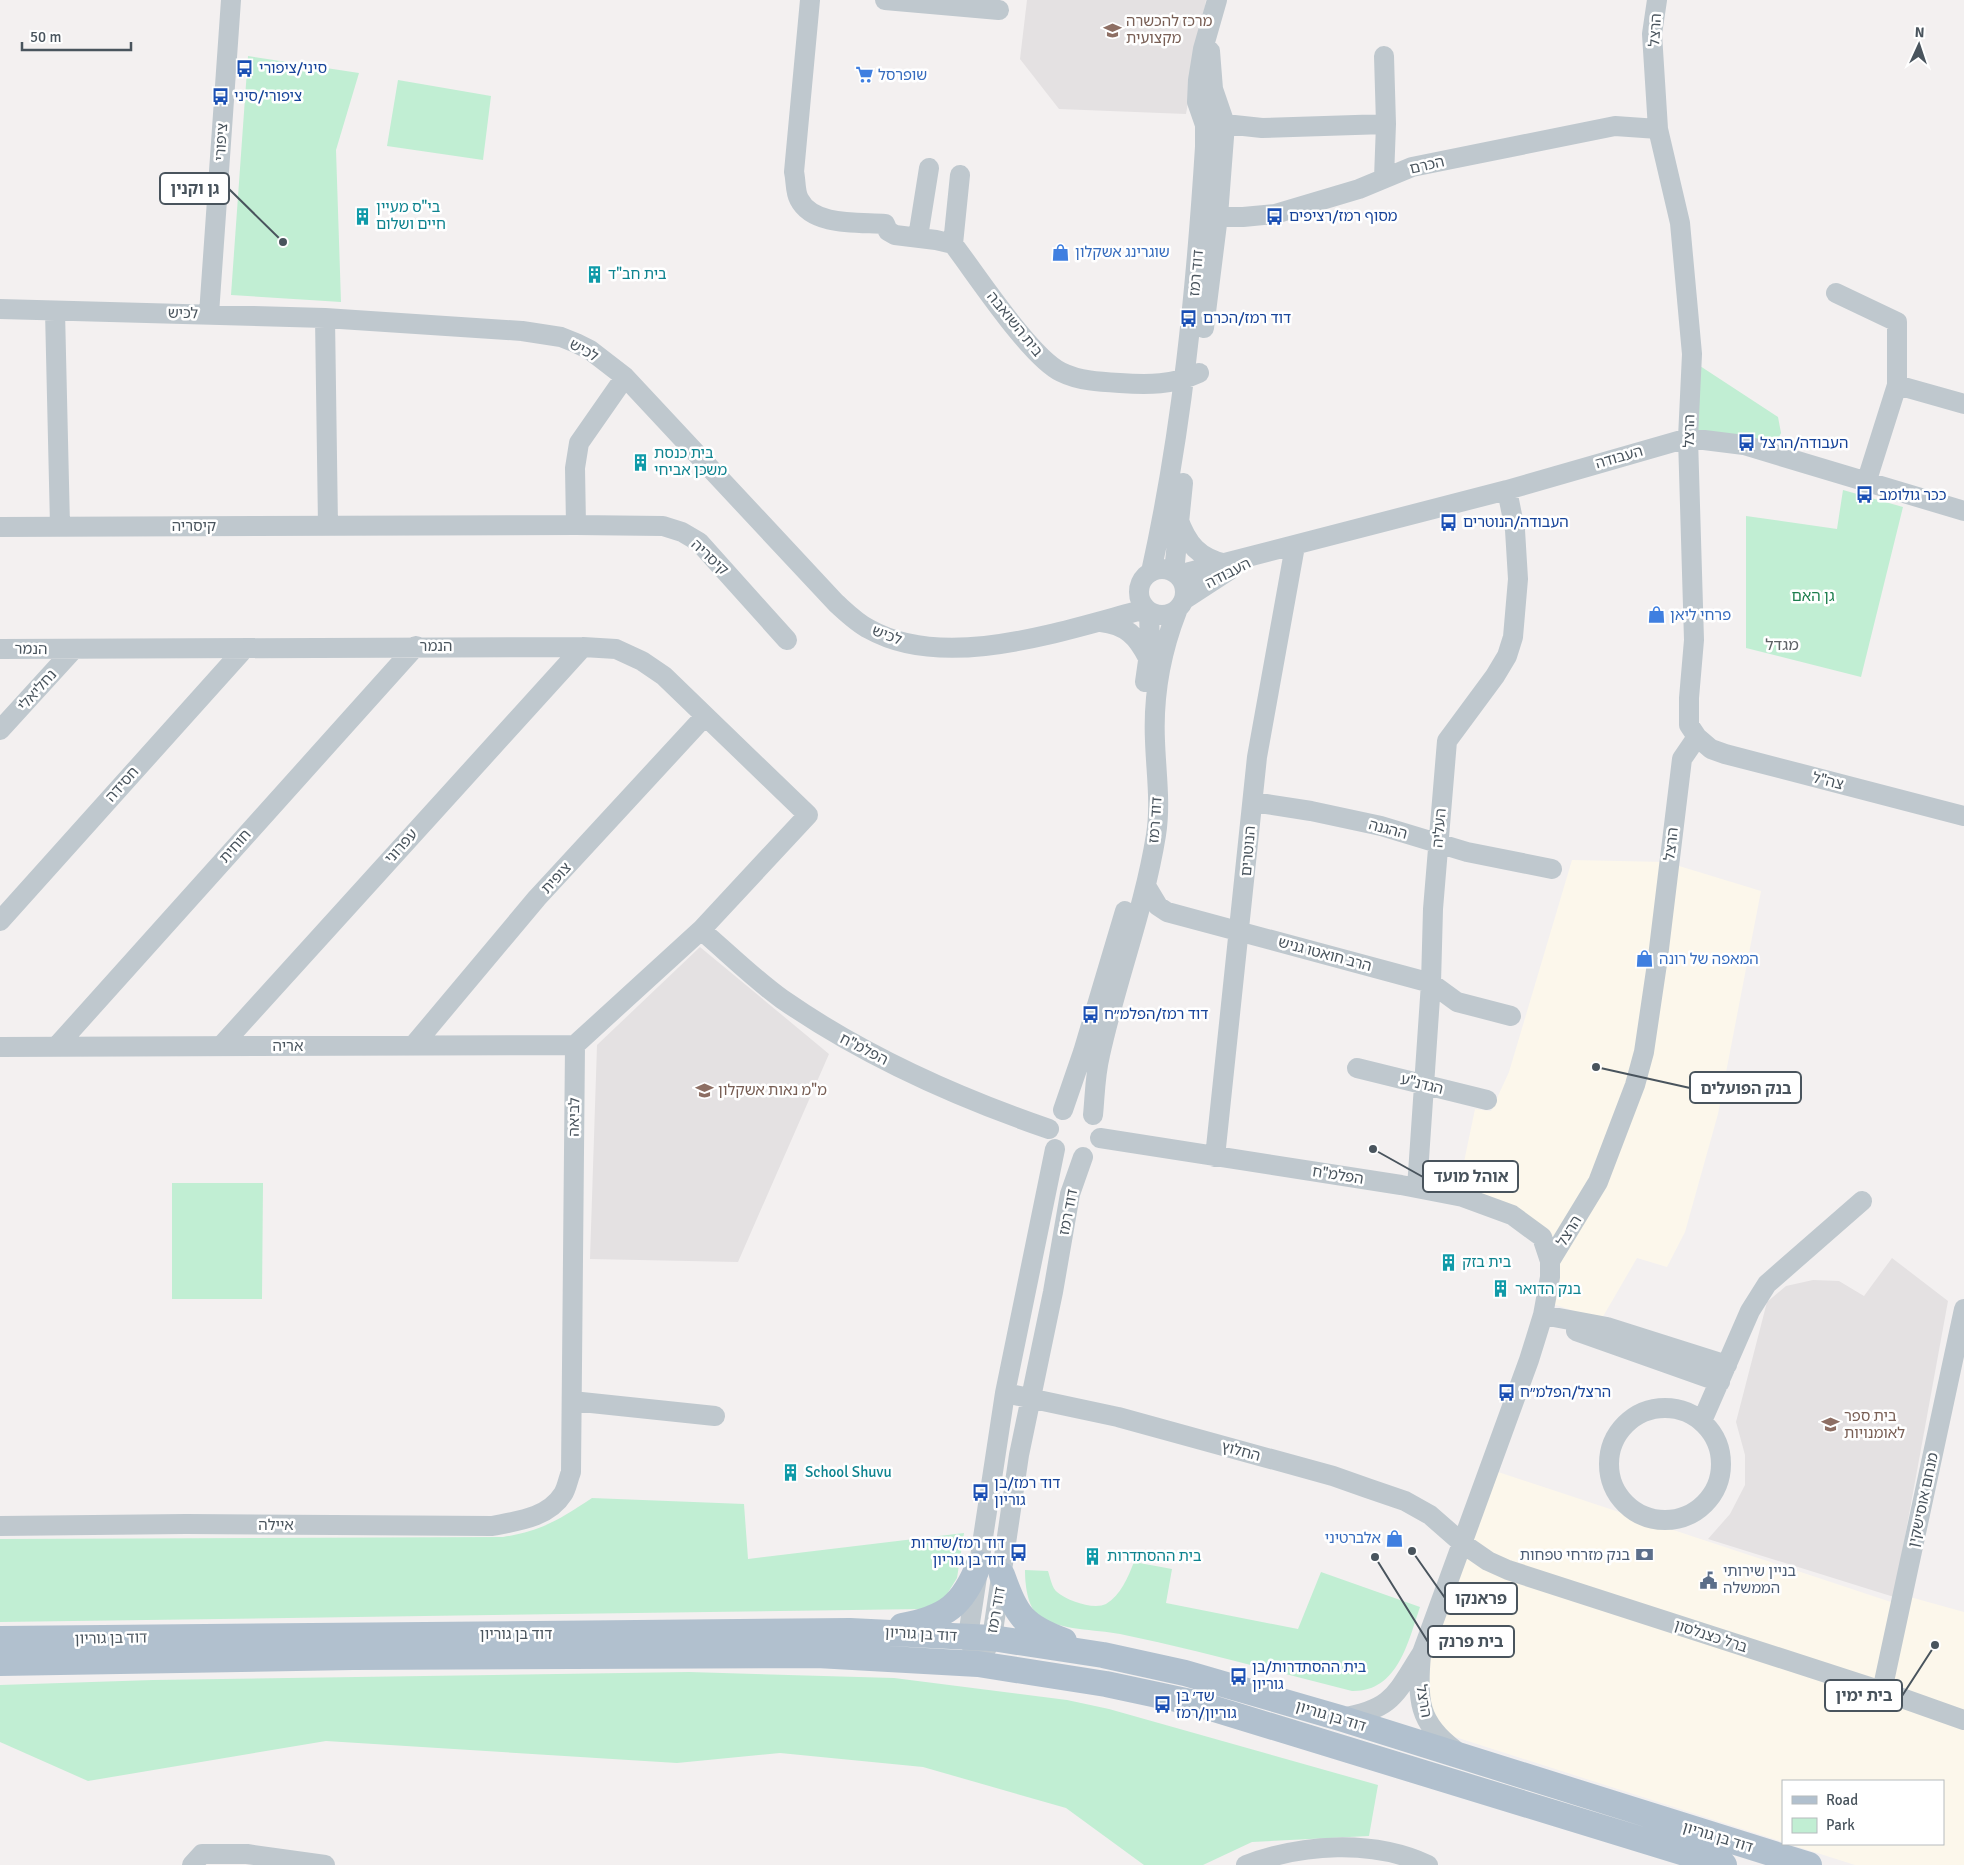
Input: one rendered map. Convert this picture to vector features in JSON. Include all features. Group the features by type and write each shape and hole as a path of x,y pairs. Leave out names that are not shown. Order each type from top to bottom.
{"main road":[{"path":"869,1631 912,1624 949,1610 962,1598 970,1587 979,1564"},
{"path":"1002,1576 1012,1602 1024,1621 1060,1640 1102,1655"},
{"name":"דוד בן גוריון","path":"0,1639 353,1634 869,1631 980,1637 1102,1655 1185,1673 1340,1718 1468,1760 1810,1865"},
{"name":"דוד בן גוריון","path":"0,1663 354,1657 817,1655 978,1664 1106,1684 1195,1703 1724,1865"}],"street":[{"name":"ציפורי","path":"209,314 231,0"},
{"path":"810,0 794,172 798,199 812,213 829,219 885,224 888,231 895,235 935,240"},
{"path":"885,0 999,10"},
{"name":"דוד רמז","path":"1209,215 1206,136 1197,93 1199,65 1217,0"},
{"name":"הרצל","path":"1340,1718 1367,1714 1384,1705 1398,1691 1422,1653 1529,1360 1543,1314 1550,1277 1550,1261 1598,1182 1635,1085 1644,1052 1658,958 1682,759 1697,737 1689,725 1694,640 1688,438 1692,354 1680,223 1658,129 1652,34 1657,0"},
{"name":"דוד רמז","path":"1176,574 1178,517 1209,215 1225,124 1213,89 1209,34"},
{"path":"1384,56 1386,124 1384,178"},
{"path":"1225,124 1262,128 1386,124"},
{"name":"הכרם","path":"1209,215 1274,214 1359,189 1412,167 1615,126 1658,129"},
{"path":"929,168 935,240"},
{"path":"935,240 960,175"},
{"name":"בית השואבה","path":"935,240 1046,362 1060,372 1083,380 1127,384 1162,384 1192,376"},
{"path":"1836,293 1897,322 1897,385 1866,484"},
{"name":"לכיש","path":"0,310 325,318 480,327 561,337 590,350 625,377 836,603 869,629 910,644 959,648 1010,644 1148,610"},
{"path":"55,311 60,526"},
{"path":"325,318 328,526"},
{"name":"דוד רמז","path":"1145,580 1166,505 1192,376"},
{"path":"576,525 575,468 579,443 625,377"},
{"path":"1897,385 1964,404"},
{"name":"העבודה","path":"1176,574 1274,552 1507,490 1688,438 1744,445 1866,484 1964,511"},
{"name":"העליה","path":"1417,1188 1431,983 1437,844 1448,741 1495,676 1507,656 1513,636 1518,579 1515,530 1507,490"},
{"path":"1178,517 1186,538 1198,552 1205,558 1226,564"},
{"name":"קיסריה","path":"0,527 663,526 682,532 698,542 788,640"},
{"name":"הנוטרים","path":"1215,1157 1257,757 1295,546"},
{"name":"העבודה","path":"1181,605 1224,572 1274,552"},
{"path":"1158,569 1176,574 1184,585 1181,605 1164,616 1148,610 1140,600 1145,580 1158,569"},
{"name":"לכיש","path":"1052,633 1126,599 1145,580"},
{"name":"דוד רמז","path":"1094,1116 1100,1055 1146,886 1156,834 1158,812 1155,739 1159,676 1170,629 1181,605"},
{"name":"דוד רמז","path":"1063,1110 1122,922 1142,846 1145,801 1142,720 1148,658 1148,610"},
{"path":"1096,622 1119,625 1129,631 1137,638 1148,658"},
{"name":"חוחית","path":"56,1047 416,646"},
{"name":"הנמר","path":"0,649 583,646 616,649 642,661 664,676 808,815 701,930"},
{"name":"עפרוני","path":"221,1046 583,646"},
{"name":"חסידה","path":"0,921 245,648"},
{"name":"נחליאלי","path":"0,730 73,650"},
{"name":"צופית","path":"413,1046 537,898 705,716"},
{"name":"צה\"ל","path":"1697,737 1710,749 1725,754 1964,816"},
{"name":"ההגנה","path":"1252,802 1311,811 1381,826 1467,852 1552,869"},
{"name":"הרב חואטו גניש","path":"1146,886 1158,906 1167,912 1240,930 1431,983 1457,1002 1510,1016"},
{"path":"575,1045 701,930"},
{"name":"הפלמ\"ח","path":"701,930 780,998 835,1034 992,1109 1049,1129"},
{"name":"אריה","path":"0,1047 575,1045"},
{"name":"לביאה","path":"549,1510 564,1494 571,1472 571,1273 575,1045"},
{"name":"הגדנ\"ע","path":"1357,1068 1487,1100"},
{"path":"1079,1108 1094,1116 1098,1122 1100,1138 1094,1150 1083,1157 1068,1158 1055,1149 1051,1143 1049,1129 1057,1115 1063,1110 1079,1108"},
{"name":"הפלמ\"ח","path":"1100,1138 1417,1188 1463,1197 1512,1215 1542,1236 1550,1261"},
{"name":"דוד רמז","path":"978,1664 980,1637 979,1564 1005,1393 1055,1149"},
{"name":"דוד רמז","path":"980,1637 1002,1576 1011,1501 1030,1399 1070,1194 1083,1157"},
{"path":"1702,1421 1750,1311 1767,1284 1862,1201"},
{"name":"מנחם אוסישקין","path":"1882,1690 1964,1309"},
{"path":"1543,1314 1592,1337 1724,1373"},
{"name":"החלוץ","path":"1005,1393 1118,1416 1333,1476 1405,1502 1430,1515 1462,1543"},
{"path":"572,1401 715,1416"},
{"path":"1666,1408 1685,1411 1702,1421 1713,1435 1720,1452 1721,1469 1717,1486 1707,1501 1693,1512 1676,1519 1658,1520 1641,1515 1626,1505 1616,1491 1609,1472 1610,1453 1617,1435 1630,1420 1647,1411 1666,1408"},
{"name":"איילה","path":"0,1526 186,1524 492,1526 523,1520 549,1510"},
{"name":"ברל כצנלסון","path":"1462,1543 1488,1561 1508,1570 1882,1690 1964,1720"},
{"name":"הרצל","path":"1422,1653 1419,1681 1421,1704 1427,1722 1438,1738 1468,1760"},
{"path":"1246,1865 1264,1858 1316,1848 1370,1849 1410,1856 1428,1865"},
{"path":"192,1865 202,1854 247,1854 325,1865"}],"shaded area":[{"name":"מרכז להכשרה מקצועית","path":"1027,0 1206,0 1186,114 1059,109 1020,59"},
{"path":"1572,860 1666,862 1761,891 1718,1114 1685,1232 1667,1267 1637,1258 1601,1320 1541,1300 1553,1243 1459,1186 1475,1109 1491,1111 1509,1072"},
{"name":"מ\"מ נאות אשקלון","path":"700,947 829,1054 738,1262 590,1259 597,1045"},
{"name":"בית ספר לאומנויות","path":"1892,1258 1948,1301 1894,1597 1708,1539 1730,1514 1745,1485 1745,1455 1736,1422 1767,1302 1786,1286 1813,1280 1839,1281 1864,1296"},
{"path":"1495,1471 1891,1602 1910,1597 1964,1612 1964,1865 1855,1865 1792,1845 1944,1845 1944,1780 1782,1780 1782,1842 1449,1735 1433,1720 1425,1679 1432,1653"}],"green space":[{"path":"248,56 359,73 336,150 341,302 231,295"},
{"path":"398,80 491,96 483,160 387,146"},
{"path":"1697,364 1778,417 1781,433 1773,449 1694,430"},
{"name":"גן האם","path":"1843,490 1903,507 1861,677 1746,648 1746,516 1837,529"},
{"path":"172,1183 263,1183 262,1299 172,1299"},
{"path":"592,1498 744,1504 748,1559 964,1533 957,1578 944,1599 924,1609 0,1622 0,1539 503,1537 540,1528"},
{"path":"1134,1562 1172,1569 1166,1603 1298,1629 1321,1572 1420,1607 1405,1649 1391,1674 1380,1683 1368,1689 1352,1691 1149,1640 1067,1627 1047,1621 1039,1616 1029,1601 1025,1570 1048,1571 1054,1588 1061,1595 1081,1604 1101,1606 1106,1604 1120,1591"},
{"path":"689,1672 894,1678 1067,1700 1109,1709 1378,1785 1369,1836 1252,1842 1203,1865 1144,1865 1066,1808 923,1767 780,1753 677,1763 326,1741 88,1781 0,1742 0,1685 153,1680"}],"place":[{"name":"מרכז להכשרה מקצועית","path":"1112,30"},
{"name":"סיני/ציפורי","path":"245,68"},
{"name":"שופרסל","path":"864,75"},
{"name":"ציפורי/סיני","path":"220,96"},
{"name":"בי\"ס מעיין חיים ושלום","path":"362,216"},
{"name":"מסוף רמז/רציפים","path":"1275,216"},
{"name":"גן וקנין","path":"283,242"},
{"name":"שוגרינג אשקלון","path":"1061,252"},
{"name":"בית חב\"ד","path":"594,274"},
{"name":"דוד רמז/הכרם","path":"1189,318"},
{"name":"העבודה/הרצל","path":"1746,443"},
{"name":"בית כנסת משכן אביחי","path":"640,462"},
{"name":"ככר גולומב","path":"1865,495"},
{"name":"העבודה/הנוטרים","path":"1449,522"},
{"name":"פרחי ליאן","path":"1656,615"},
{"name":"המאפה של רונה","path":"1645,959"},
{"name":"דוד רמז/הפלמ״ח","path":"1090,1014"},
{"name":"בנק הפועלים","path":"1596,1067"},
{"name":"מ\"מ נאות אשקלון","path":"704,1090"},
{"name":"אוהל מועד","path":"1373,1149"},
{"name":"בית בזק","path":"1448,1262"},
{"name":"בנק הדואר","path":"1501,1289"},
{"name":"הרצל/הפלמ״ח","path":"1506,1392"},
{"name":"בית ספר לאומנויות","path":"1830,1425"},
{"name":"School Shuvu","path":"791,1472"},
{"name":"דוד רמז/בן גוריון","path":"980,1492"},
{"name":"אלברטיני","path":"1395,1538"},
{"name":"פראנקו","path":"1412,1551"},
{"name":"דוד רמז/שדרות דוד בן גוריון","path":"1019,1552"},
{"name":"בנק מזרחי טפחות","path":"1644,1555"},
{"name":"בית ההסתדרות","path":"1093,1556"},
{"name":"בית פרנק","path":"1375,1557"},
{"name":"בניין שירותי הממשלה","path":"1709,1580"},
{"name":"בית ימין","path":"1935,1645"},
{"name":"בית ההסתדרות/בן גוריון","path":"1238,1676"},
{"name":"שד׳ בן גוריון/רמז","path":"1162,1705"}],"district":[{"name":"מגדל","path":"1782,644"}]}
